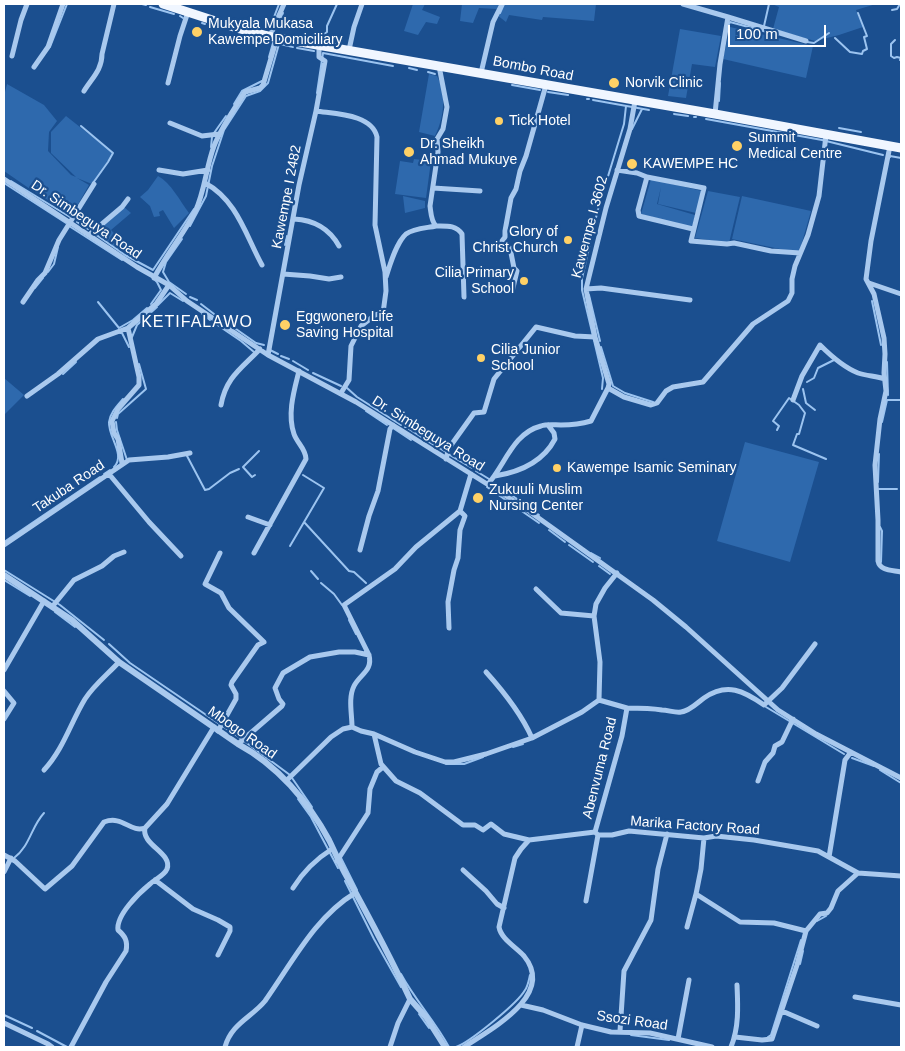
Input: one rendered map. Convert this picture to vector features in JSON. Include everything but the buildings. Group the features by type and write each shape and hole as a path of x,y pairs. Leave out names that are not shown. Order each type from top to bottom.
{"main road":[{"name":"Bombo Road","path":"163,4 240,29 319,46 901,148"}],"street":[{"path":"12,56 27,4"},
{"path":"34,67 48,47 63,4"},
{"path":"84,90 97,74 102,61 114,4"},
{"path":"154,278 162,262 194,213 219,134 245,92 260,88 263,85 284,4"},
{"path":"348,50 362,4"},
{"path":"481,73 493,22 502,4"},
{"path":"683,4 806,41"},
{"path":"168,83 180,36 189,12"},
{"path":"715,114 720,64 728,17"},
{"name":"Kawempe I 2482","path":"268,355 299,185 325,61 319,57 319,46"},
{"path":"436,226 431,215 438,152 437,139 443,129 447,107 439,66"},
{"path":"512,292 517,271 514,268 510,248 502,249 502,241 505,237 510,198 516,189 546,86"},
{"name":"Kawempe I 3602","path":"608,388 609,384 595,337 586,289 606,208 630,129 635,101"},
{"path":"316,111 356,118 370,124 375,131 377,144 375,225 384,264 386,280 385,300 383,313 376,315 361,326 351,346 350,375 341,394"},
{"path":"170,123 202,136 219,134"},
{"path":"488,484 495,476 513,445 535,428 548,425 573,425 591,421 608,388 624,397 651,405 657,403 666,391 673,387 706,380 753,324 771,314 791,297 792,278 808,235 819,196 826,135"},
{"path":"890,146 868,258 866,279 874,294 884,338 886,392 880,419 875,465 878,561 883,569 901,572"},
{"path":"160,170 183,174 208,170"},
{"path":"617,170 704,188 691,241 734,243 771,251 800,253"},
{"path":"647,177 638,210 639,216 693,229"},
{"name":"Dr. Simbeguya Road","path":"4,179 154,278 169,285 187,301 268,355 341,394 488,484 617,573 686,627 766,702 816,734 901,778"},
{"path":"205,183 220,192 227,200 244,225 262,266"},
{"path":"23,302 45,273 52,254 70,221 94,184"},
{"path":"433,188 480,190"},
{"path":"89,235 122,207 128,199"},
{"path":"294,219 308,220 322,227 332,235 339,246"},
{"path":"386,280 394,252 405,235 417,229 436,226 455,227 460,229 462,234 464,297"},
{"path":"283,274 329,279 341,277"},
{"path":"868,283 901,294"},
{"path":"26,396 58,374 98,339 128,328 156,304 169,285"},
{"path":"586,289 601,288 690,300"},
{"name":"Takuba Road","path":"4,545 109,474 122,463 120,447 114,433 112,421 118,409 139,385 139,377 128,328"},
{"path":"446,459 449,448 474,413 484,412 494,379 536,328 576,336 595,337"},
{"path":"793,400 802,376 820,345 850,369 885,379"},
{"path":"221,405 222,397 232,376 260,349"},
{"path":"254,553 306,459 305,451 294,433 292,417 293,395 299,371"},
{"path":"360,550 378,491 390,429 393,425"},
{"path":"495,476 504,475 533,464 543,456 555,439 554,433 548,425"},
{"path":"122,463 129,460 168,457 190,452"},
{"path":"109,474 149,522 181,556"},
{"path":"352,727 352,691 368,670 370,664 369,655 344,605 395,569 416,547 460,511 471,474"},
{"path":"449,628 448,602 458,558 460,530 465,516 460,511"},
{"path":"248,517 270,525"},
{"path":"52,606 74,580 124,552"},
{"path":"4,855 11,858 45,889 72,866 104,822 112,820 140,830 145,828 167,804 236,699 236,694 231,685 232,682 258,646 264,642 229,608 221,593 205,584 220,553"},
{"path":"286,781 331,738 343,730 352,727 374,734 415,752 446,762 454,762 486,754 532,738 582,712 599,700 600,662 594,616 596,604 605,588 617,573"},
{"name":"Mbogo Road","path":"4,575 52,606 87,632 119,662 255,754 286,781 315,817 330,842 330,850 356,893 410,999 426,1017 445,1047"},
{"path":"536,589 561,613 594,616"},
{"path":"4,670 44,601"},
{"path":"760,710 782,688 815,644"},
{"path":"238,744 282,706 283,704 275,688 283,673 307,658 316,655 355,652 369,655"},
{"path":"44,770 59,749 88,694 119,662"},
{"path":"486,672 506,695 532,738"},
{"path":"627,708 680,712 689,710 713,693 733,689 766,702"},
{"path":"4,691 14,703 4,718"},
{"name":"Abenvuma Road","path":"586,901 599,823 622,736 627,708 599,700"},
{"path":"758,781 765,762 773,753 775,746 782,742 793,719"},
{"path":"374,734 380,762 396,782 420,794 463,825 475,825 483,830 491,824 504,834 529,840 516,858 499,927 500,931 528,962 534,976 532,985 521,1005 500,1023 464,1047"},
{"path":"829,857 846,760 852,752"},
{"path":"337,861 368,813 370,789 377,772 383,767"},
{"path":"71,1047 106,982 126,951 125,936 118,930 117,925 120,917 155,880 164,874 168,866 164,856 146,838 145,828"},
{"name":"Marika Factory Road","path":"529,840 597,834 612,835 629,831 704,838 716,836 806,848 818,851 858,873 901,876"},
{"path":"620,1031 624,971 651,920 658,869 667,834"},
{"path":"688,927 701,869 704,838"},
{"path":"292,888 312,864 330,850"},
{"path":"4,872 11,858"},
{"path":"463,870 482,886 497,904 504,908"},
{"path":"735,1037 762,1040 772,1039 797,965 806,931 820,914 827,913 838,891 858,873"},
{"path":"155,880 193,909 230,927 230,931 218,954"},
{"path":"225,1047 244,1018 257,1011 321,922 344,900 356,893"},
{"path":"696,894 740,922 774,923 806,931"},
{"path":"678,1039 689,980"},
{"path":"731,1047 735,1037 739,1014 737,985"},
{"path":"855,998 901,1005"},
{"path":"390,1047 410,999"},
{"name":"Ssozi Road","path":"521,1005 543,1010 582,1025 611,1032 650,1033 712,1047"},
{"path":"782,1011 817,1026"},
{"path":"4,1023 48,1046"},
{"path":"577,1047 582,1025"},
{"path":"760,1047 762,1040"}],"shaded area":[{"path":"413,4 425,4 422,10 440,17 437,24 426,22 418,35 404,31"},
{"path":"462,4 499,4 497,9 479,8 473,23 460,21"},
{"path":"502,4 596,4 594,21 543,17 542,20 509,15 506,22 497,15"},
{"path":"772,4 876,4 856,10 863,27 815,41 773,29 779,7"},
{"path":"730,27 813,46 806,78 723,59"},
{"path":"680,29 721,36 715,67 692,64 686,98 668,96"},
{"path":"429,74 437,76 443,98 441,122 435,136 419,132"},
{"path":"7,84 44,105 57,121 49,132 48,151 71,175 76,177 51,153 51,132 66,116 113,153 92,184 77,178 89,185 72,215 4,171 4,96"},
{"path":"414,159 431,161 426,198 395,194 400,161 413,163"},
{"path":"158,176 171,188 189,213 174,228 163,210 159,212 160,216 154,217 150,206 140,197 148,190"},
{"path":"651,179 702,191 696,213 658,204 661,187 657,204 695,215 692,228 641,214"},
{"path":"708,191 740,197 729,243 695,238"},
{"path":"403,196 425,201 425,208 405,213"},
{"path":"742,196 811,211 799,253 732,239"},
{"path":"124,207 131,213 111,230 126,246 120,251 96,232"},
{"path":"4,378 24,395 4,415"},
{"path":"745,442 819,462 790,562 717,541"}],"waterway":[{"path":"50,47 67,4"},
{"path":"142,4 146,5"},
{"path":"271,25 279,4"},
{"path":"323,35 327,32 327,26 337,4"},
{"path":"500,13 504,4"},
{"path":"764,26 769,4"},
{"path":"892,10 897,9 900,4"},
{"path":"150,7 174,14"},
{"path":"279,23 283,13"},
{"path":"835,38 850,52 862,54 867,49 864,37 867,36 858,13"},
{"path":"729,24 730,22 778,35"},
{"path":"807,42 814,43 829,33"},
{"path":"895,40 891,44 891,56 901,58 900,60"},
{"path":"269,57 273,43"},
{"path":"190,226 206,196 212,166 224,130 246,96 260,91 268,83 279,44"},
{"path":"280,44 293,47"},
{"path":"297,48 314,51"},
{"path":"317,93 323,53 393,66"},
{"path":"409,68 417,70"},
{"path":"428,72 435,74"},
{"path":"234,104 242,91 262,81"},
{"path":"719,101 720,83"},
{"path":"512,85 540,90"},
{"path":"548,92 568,95"},
{"path":"593,100 649,110"},
{"path":"602,389 603,378 582,290 582,278 598,209 624,124 626,106"},
{"path":"632,129 642,109"},
{"path":"674,114 688,116"},
{"path":"214,133 226,116"},
{"path":"706,119 822,140 883,155"},
{"path":"81,126 113,153 93,183"},
{"path":"839,128 861,132"},
{"path":"211,147 212,137"},
{"path":"890,157 901,158"},
{"path":"11,181 70,217 74,212"},
{"path":"4,183 66,223"},
{"path":"95,234 125,255 153,270 194,209"},
{"path":"77,222 88,229"},
{"path":"69,226 122,260"},
{"path":"285,245 287,236"},
{"path":"182,239 166,262 163,272 169,282 186,294"},
{"path":"48,272 54,264 58,247"},
{"path":"35,288 43,278"},
{"path":"151,304 161,290 154,279"},
{"path":"158,305 170,293 183,301"},
{"path":"589,295 600,341"},
{"path":"190,297 197,300"},
{"path":"872,301 881,345"},
{"path":"98,302 119,328 133,320 147,308"},
{"path":"201,304 214,314"},
{"path":"132,337 137,325 157,307"},
{"path":"202,314 210,320"},
{"path":"217,316 223,321"},
{"path":"213,322 254,352"},
{"path":"236,329 256,343 264,345"},
{"path":"120,333 122,333 129,347"},
{"path":"601,347 613,386 625,393 653,402"},
{"path":"270,350 278,354"},
{"path":"281,356 289,359"},
{"path":"807,382 814,378 818,368 834,360"},
{"path":"293,361 308,370"},
{"path":"63,374 76,362"},
{"path":"887,362 888,395"},
{"path":"117,418 118,414 146,389 139,364"},
{"path":"313,373 341,386"},
{"path":"347,388 357,397 401,425"},
{"path":"803,389 806,403 815,410"},
{"path":"777,430 779,426 773,421 789,398 799,405 805,413 799,434 797,434 793,445 826,459"},
{"path":"114,467 118,457 109,422 112,413 123,399"},
{"path":"882,422 887,400 901,400"},
{"path":"366,411 387,425"},
{"path":"116,422 127,460"},
{"path":"393,428 411,440"},
{"path":"409,429 426,440"},
{"path":"429,442 446,452"},
{"path":"255,475 252,477 243,467 259,451"},
{"path":"186,454 205,490 239,469"},
{"path":"448,454 472,468"},
{"path":"878,482 879,454"},
{"path":"104,474 110,470"},
{"path":"476,471 489,479"},
{"path":"290,546 324,488 303,475"},
{"path":"4,542 100,477"},
{"path":"495,483 539,515"},
{"path":"487,487 539,523"},
{"path":"879,489 897,489"},
{"path":"304,522 349,571 354,572 366,583"},
{"path":"880,527 882,531 881,562"},
{"path":"549,530 565,542"},
{"path":"569,545 593,562"},
{"path":"591,553 600,558"},
{"path":"599,566 610,574"},
{"path":"4,570 60,605 104,640"},
{"path":"311,571 318,579"},
{"path":"4,580 30,596"},
{"path":"321,583 334,594 342,605"},
{"path":"55,612 75,627"},
{"path":"349,620 356,634"},
{"path":"109,644 130,663 240,738 290,775 312,807"},
{"path":"766,707 844,754"},
{"path":"513,747 523,744"},
{"path":"446,764 464,764 483,757"},
{"path":"852,758 874,766"},
{"path":"880,770 901,783"},
{"path":"298,799 311,817 338,868"},
{"path":"14,858 24,848 44,813"},
{"path":"341,858 357,890"},
{"path":"345,881 401,987"},
{"path":"817,921 826,916"},
{"path":"768,1037 771,1035 801,940"},
{"path":"800,964 803,951"},
{"path":"401,974 449,1047"},
{"path":"456,1047 482,1030 513,1004 526,988 530,975"},
{"path":"419,1014 429,1028"},
{"path":"4,1015 32,1028"},
{"path":"37,1031 67,1047"},
{"path":"631,1035 669,1040"}],"place":[{"name":"Mukyala Mukasa Kawempe Domiciliary","path":"197,32"},
{"name":"Norvik Clinic","path":"614,83"},
{"name":"Tick Hotel","path":"499,121"},
{"name":"Summit Medical Centre","path":"737,146"},
{"name":"Dr. Sheikh Ahmad Mukuye","path":"409,152"},
{"name":"KAWEMPE HC","path":"632,164"},
{"name":"Glory of Christ Church","path":"568,240"},
{"name":"Cilia Primary School","path":"524,281"},
{"name":"Eggwonero Life Saving Hospital","path":"285,325"},
{"name":"Cilia Junior School","path":"481,358"},
{"name":"Kawempe Isamic Seminary","path":"557,468"},
{"name":"Zukuuli Muslim Nursing Center","path":"478,498"}],"district":[{"name":"KETIFALAWO","path":"197,323"}]}
